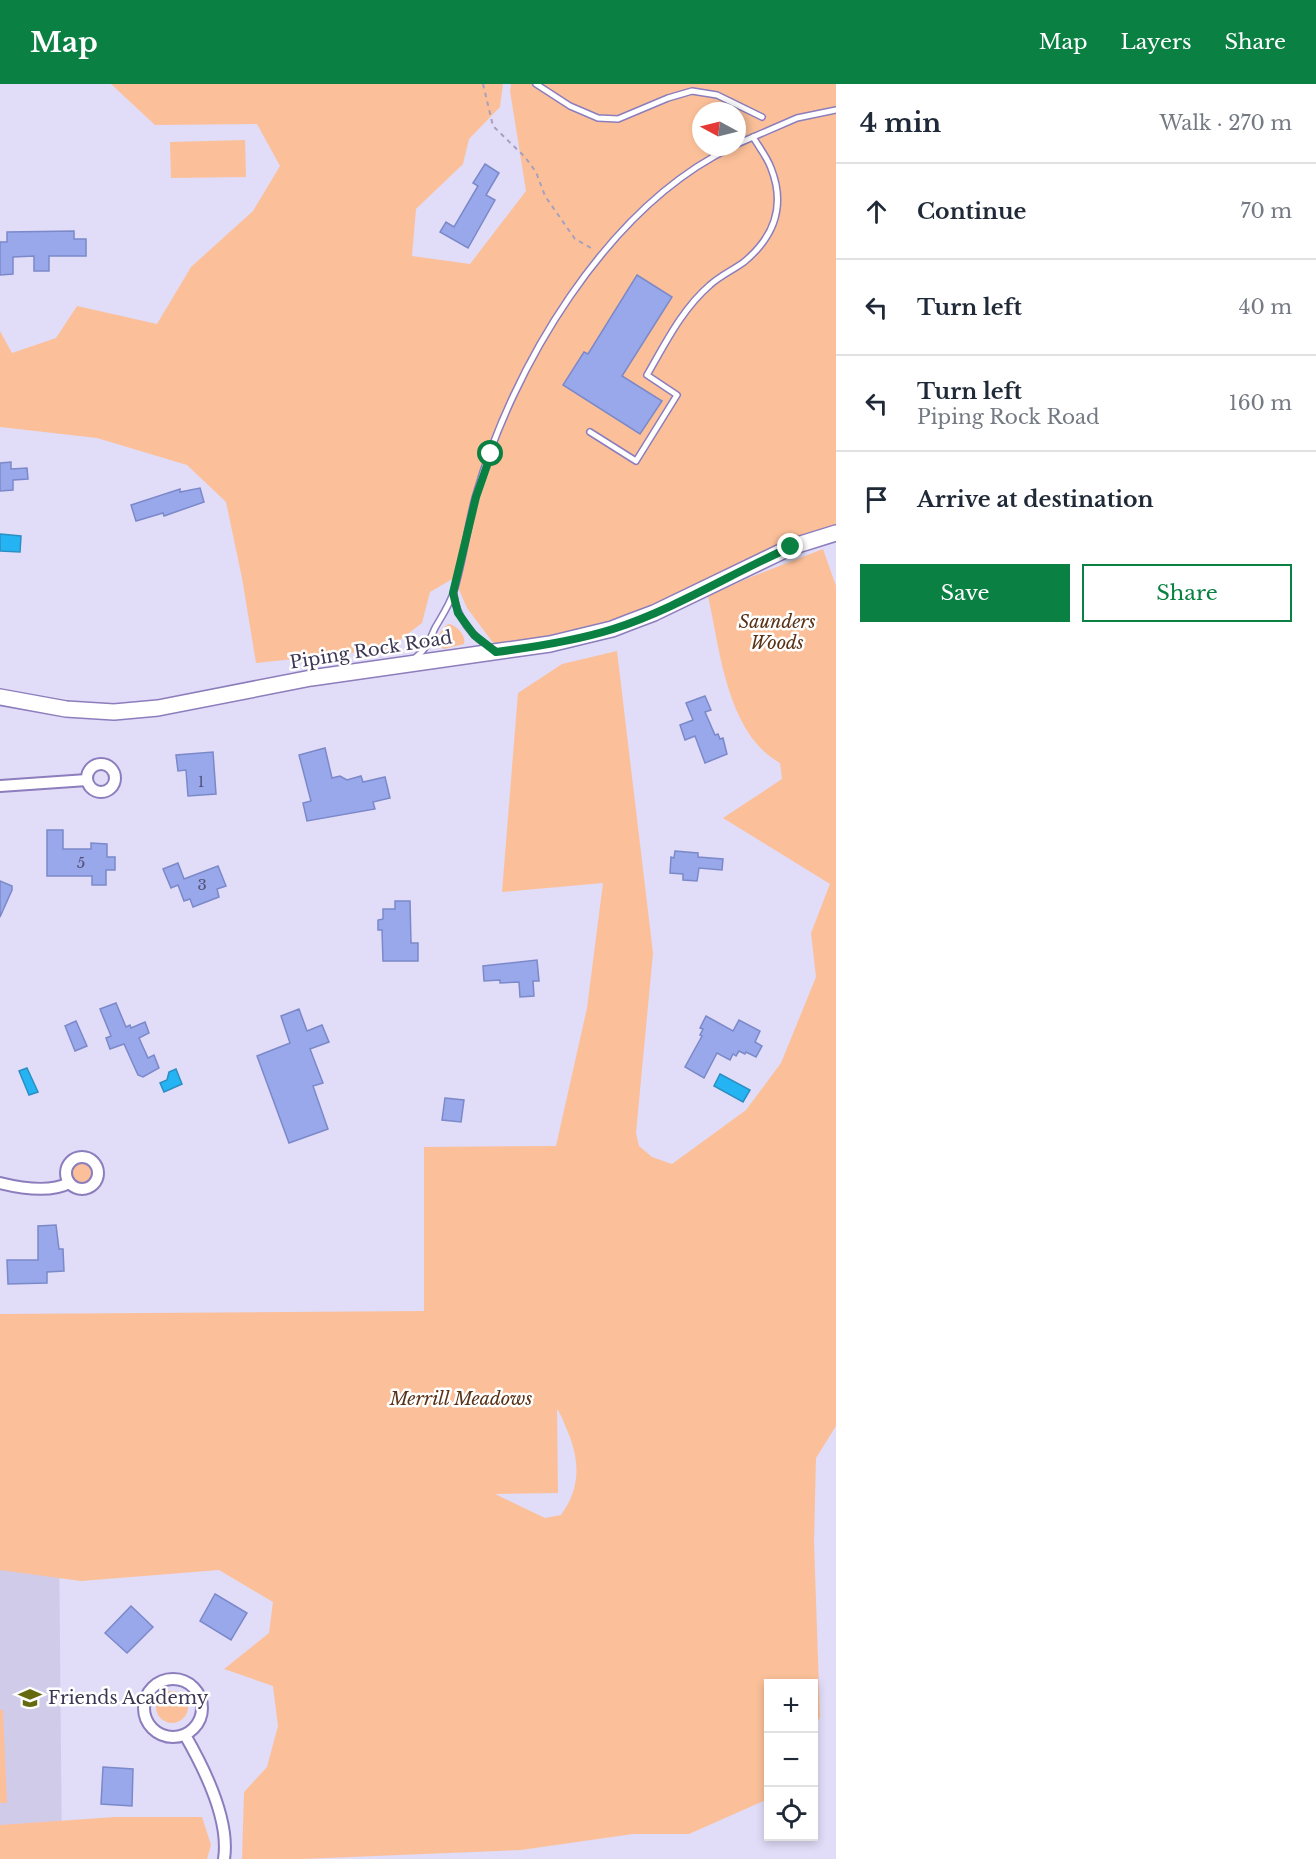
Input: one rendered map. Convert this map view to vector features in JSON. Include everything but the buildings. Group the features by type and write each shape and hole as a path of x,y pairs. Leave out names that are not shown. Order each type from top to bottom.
{"street":[{"name":"Piping Rock Road","path":"0,697 66,709 114,712 158,708 311,678 550,644 612,629 654,613 791,547 836,533"},
{"path":"0,786 87,780"},
{"path":"0,1183 53,1188 69,1183"},
{"path":"180,1679 189,1683 201,1698 201,1717 191,1731 185,1735 170,1737 160,1735 146,1722 143,1702 153,1685 161,1680 180,1679"},
{"path":"185,1735 220,1812 225,1837 224,1859"}],"lane":[{"path":"536,84 587,115 608,120 632,114 668,98 692,92 717,95 762,117"},
{"path":"692,92 693,84"},
{"path":"746,140 797,118 836,110"},
{"path":"590,432 636,461 677,395 647,375 689,307 710,285 743,262 762,244 774,225 778,205 777,184 770,166 753,137"},
{"path":"407,664 425,648 453,593 476,497 491,454 513,397 553,321 598,258 636,216 695,168 716,156"},
{"path":"453,593 458,613 474,635 496,652"}],"path":[{"path":"483,84 493,126 525,157 536,172 545,196 575,239 593,249"}],"shaded area":[{"name":"Friends Academy","path":"0,1535 59,1538 62,1859 0,1859"}],"green space":[{"path":"111,84 503,84 500,107 469,139 463,164 416,209 412,256 470,264 526,191 510,91 511,84 836,84 836,533 615,625 497,648 467,608 454,578 430,592 422,623 388,649 256,663 242,578 226,502 187,465 97,438 0,427 0,331 12,353 56,338 77,306 157,324 191,267 253,211 280,166 257,124 155,125"},
{"path":"245,140 246,177 171,178 170,142"},
{"path":"823,549 836,586 836,1426 816,1458 814,1542 820,1717 818,1721 818,1679 764,1679 764,1801 689,1834 633,1834 521,1850 302,1859 242,1859 244,1792 267,1767 278,1726 273,1686 224,1669 269,1633 273,1602 219,1570 81,1581 0,1570 0,1314 424,1311 424,1147 556,1146 587,1008 603,883 502,892 518,693 562,664 617,651 653,953 636,1133 639,1146 652,1157 672,1164 746,1110 781,1063 816,977 811,933 830,884 723,818 782,779 780,763 762,750 748,732 737,712 722,665 708,596","holes":["557,1409 574,1452 576,1474 572,1495 561,1515 545,1518 495,1494 558,1493"]},
{"path":"449,624 460,631 464,637 464,644 443,649 439,642 439,635"},
{"path":"82,1162 90,1165 93,1173 90,1181 82,1184 74,1181 71,1173 74,1165"},
{"path":"172,1691 183,1696 188,1707 183,1718 172,1723 161,1718 156,1707 161,1696"},
{"path":"0,1710 3,1710 7,1803 0,1803"},
{"path":"115,1817 202,1817 211,1845 207,1859 0,1859 0,1825"}],"water":[{"path":"0,534 21,536 20,552 0,551"},
{"path":"27,1068 38,1092 29,1095 19,1071"},
{"path":"176,1069 182,1084 164,1092 160,1083 167,1080 169,1072"},
{"path":"720,1074 750,1090 743,1102 714,1086"}],"place":[{"name":"Friends Academy","path":"30,1698"}],"route":[{"path":"491,454 476,497 453,593 458,613 474,635 496,652 550,644 612,629 654,613 791,547"}],"park label":[{"name":"Saunders Woods","path":"777,632"},
{"name":"Merrill Meadows","path":"461,1399"}]}
